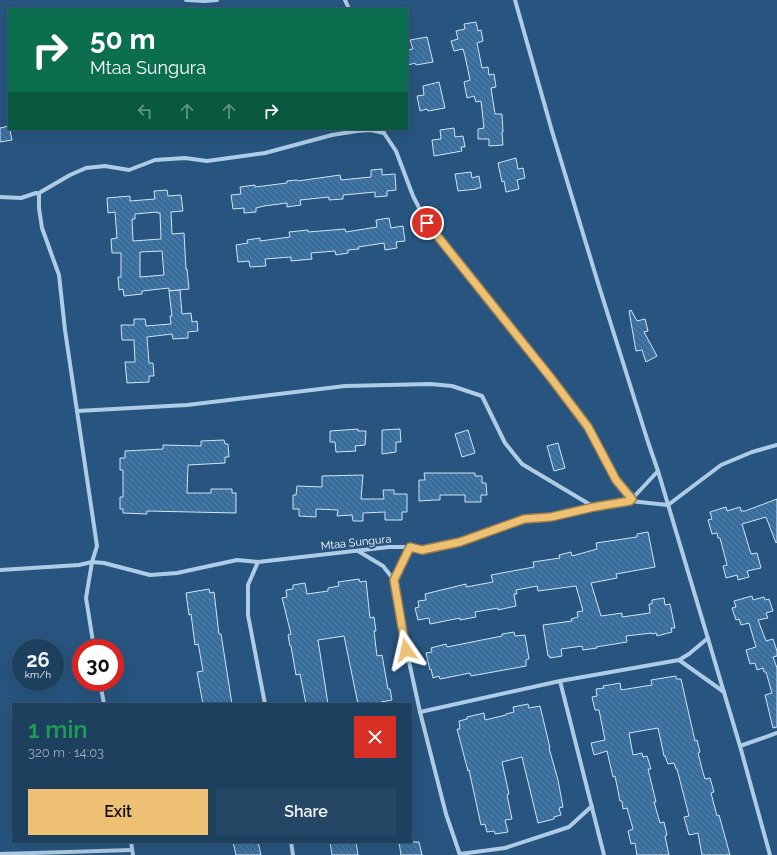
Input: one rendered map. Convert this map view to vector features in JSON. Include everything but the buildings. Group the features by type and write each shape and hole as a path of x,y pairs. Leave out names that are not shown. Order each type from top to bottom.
{"street":[{"path":"186,0 205,2 217,0"},
{"path":"515,0 550,124 598,283 658,471 708,638 770,855"},
{"path":"0,197 21,198 39,193 70,175 86,168 105,166 129,170 155,160 185,158 207,161 265,153 332,135 364,130"},
{"path":"384,131 404,168 413,196 427,223 551,378 588,427 616,480 631,500 658,471"},
{"path":"39,193 39,208 42,228 58,275 64,330 97,546 92,562 86,598 93,639"},
{"path":"77,411 187,405 345,386 410,383 452,386 482,396 505,443 522,464 594,507"},
{"path":"668,505 721,465 752,452 777,445"},
{"name":"Mtaa Sungura","path":"0,570 79,565 92,562 104,563 150,575 177,573 237,560 258,562 389,548 410,547 422,550 460,542 524,519 551,517 631,500 668,505"},
{"path":"394,580 410,547"},
{"path":"358,551 383,566 394,580 403,634 420,712 446,814 460,854 505,848 534,839 569,826 592,806"},
{"path":"258,562 248,585 248,614 265,703"},
{"path":"420,712 560,681 679,660 689,654 708,638"},
{"path":"679,660 724,692"},
{"path":"560,681 604,855"},
{"path":"102,691 104,703"},
{"path":"740,746 777,733"},
{"path":"0,854 133,853 131,843"},
{"path":"291,843 293,855"}],"route":[{"path":"406,650 394,580 410,547 422,550 460,542 524,519 551,517 594,507 630,501 632,499 616,480 588,427 551,378 427,223"}]}
